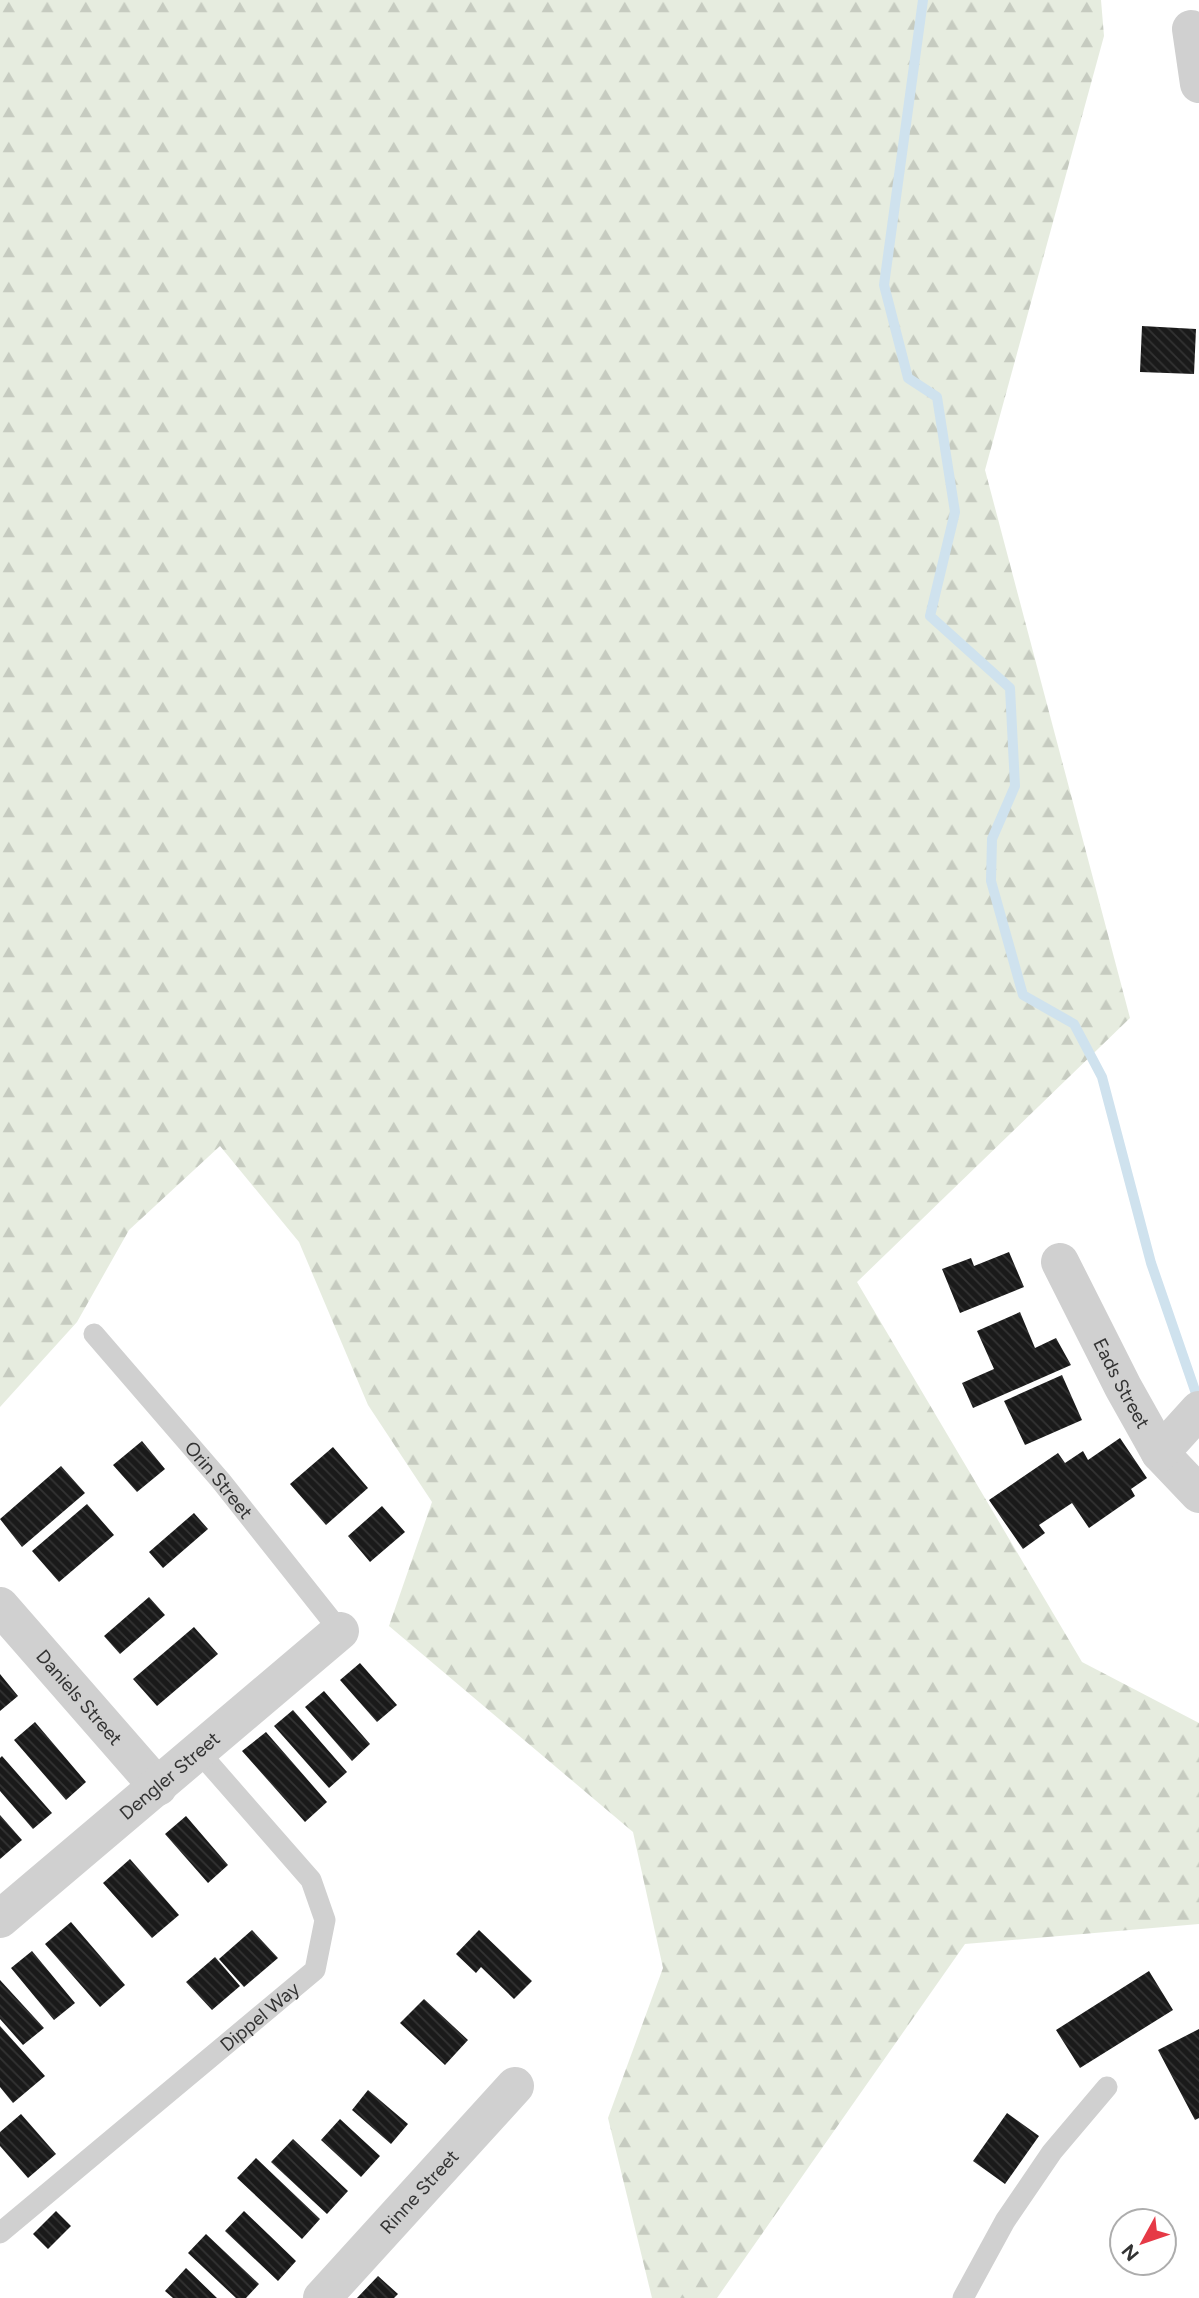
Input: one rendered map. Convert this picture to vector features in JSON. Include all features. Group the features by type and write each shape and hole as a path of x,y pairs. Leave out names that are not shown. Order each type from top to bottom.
{"street":[{"path":"1191,29 1199,84"},
{"name":"Eads Street","path":"1060,1262 1122,1387 1180,1431 1199,1494"},
{"name":"Daniels Street","path":"0,1606 158,1787"},
{"name":"Dengler Street","path":"0,1919 341,1631"},
{"name":"Rinne Street","path":"322,2298 515,2086"}],"lane":[{"name":"Orin Street","path":"94,1334 221,1481 341,1631"},
{"name":"Dippel Way","path":"0,2232 315,1970 325,1920 311,1880 199,1752"},
{"path":"963,2298 1005,2221 1044,2164 1107,2087"}],"green space":[{"path":"0,0 1101,0 1104,36 985,470 1130,1018 857,1282 1082,1662 1199,1723 1199,1924 965,1944 717,2298 652,2298 608,2118 663,1968 633,1832 389,1626 432,1502 368,1405 299,1242 220,1146 129,1230 77,1322 0,1407"}],"building":[{"path":"1142,326 1196,329 1194,374 1140,372"},
{"path":"1009,1252 1024,1287 960,1313 942,1269 971,1258 974,1266"},
{"path":"1020,1312 1035,1348 1056,1338 1071,1365 973,1408 962,1383 994,1369 977,1331"},
{"path":"1062,1375 1082,1420 1025,1445 1004,1401"},
{"path":"1120,1438 1147,1478 1131,1489 1135,1496 1089,1528 1072,1503 1039,1525 1045,1533 1023,1549 989,1500 1058,1453 1065,1463 1083,1451 1088,1460"},
{"path":"142,1441 165,1469 137,1492 113,1465"},
{"path":"333,1447 368,1488 326,1525 290,1484"},
{"path":"61,1466 85,1493 22,1547 0,1519"},
{"path":"87,1504 114,1535 59,1582 32,1551"},
{"path":"382,1506 405,1532 370,1562 348,1536"},
{"path":"194,1513 208,1529 163,1568 149,1552"},
{"path":"149,1597 165,1615 120,1654 104,1636"},
{"path":"194,1627 218,1654 157,1706 133,1679"},
{"path":"360,1663 397,1705 377,1722 340,1680"},
{"path":"0,1674 18,1696 0,1711"},
{"path":"324,1691 370,1744 352,1761 305,1707"},
{"path":"293,1710 347,1772 329,1788 274,1726"},
{"path":"35,1722 86,1782 66,1800 14,1740"},
{"path":"266,1732 327,1802 305,1822 242,1751"},
{"path":"2,1756 52,1813 33,1829 0,1791"},
{"path":"0,1815 22,1840 0,1859"},
{"path":"186,1816 228,1865 208,1883 165,1834"},
{"path":"130,1859 179,1915 152,1938 103,1883"},
{"path":"71,1922 125,1985 100,2007 45,1944"},
{"path":"252,1930 278,1958 244,1987 219,1959"},
{"path":"479,1930 532,1981 514,1999 481,1967 476,1973 456,1954"},
{"path":"32,1951 75,2003 54,2020 11,1968"},
{"path":"215,1957 240,1986 212,2010 186,1982"},
{"path":"1149,1971 1173,2010 1080,2068 1056,2030"},
{"path":"0,1980 44,2028 23,2045 0,2019"},
{"path":"424,1999 468,2040 445,2065 400,2023"},
{"path":"0,2026 45,2076 13,2103 0,2087"},
{"path":"1199,2029 1199,2118 1195,2120 1158,2050"},
{"path":"368,2090 408,2124 391,2144 352,2110"},
{"path":"1007,2113 1039,2136 1005,2184 973,2161"},
{"path":"21,2114 56,2154 28,2178 0,2146 0,2132"},
{"path":"340,2119 380,2156 361,2177 321,2140"},
{"path":"293,2139 348,2191 327,2214 271,2162"},
{"path":"256,2158 320,2219 302,2239 237,2178"},
{"path":"56,2211 71,2226 48,2249 33,2234"},
{"path":"244,2211 296,2261 278,2281 225,2231"},
{"path":"206,2234 259,2284 246,2298 236,2298 188,2253"},
{"path":"186,2268 217,2298 173,2298 165,2291"},
{"path":"378,2276 398,2294 394,2298 357,2298"}],"waterway":[{"path":"923,0 884,285 908,378 937,397 955,512 930,616 1010,688 1015,786 992,839 991,881 1023,995 1074,1024 1102,1077 1151,1263 1199,1402"}]}
